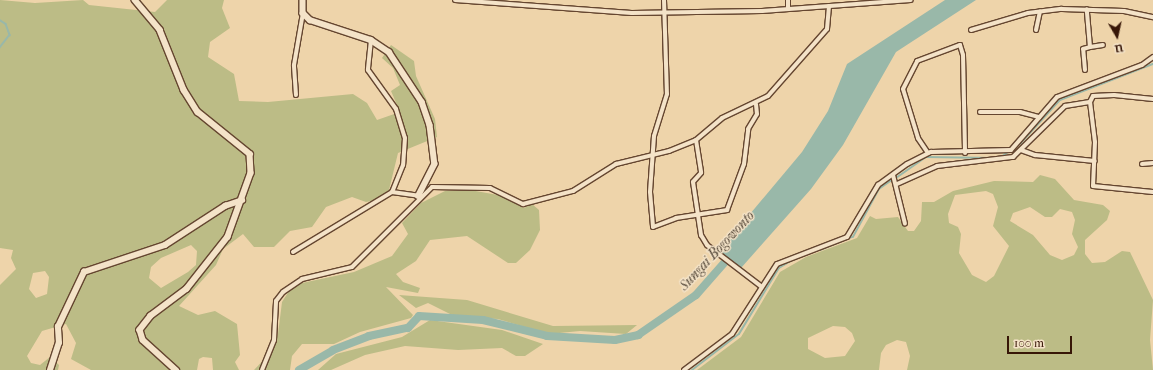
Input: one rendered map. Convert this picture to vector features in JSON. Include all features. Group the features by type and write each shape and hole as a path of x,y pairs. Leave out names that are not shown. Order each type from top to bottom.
{"street":[{"path":"134,0 160,30 184,90 198,112 250,154 251,173 228,237 195,281 144,324 140,330 143,340 176,370"},
{"path":"296,95 294,65 302,23 303,0"},
{"path":"455,0 665,13 829,6 851,2 912,0"},
{"path":"664,0 667,94 655,128 652,154 653,227 697,214 728,208 731,192 744,164 748,130 757,114 756,104"},
{"path":"788,0 788,8"},
{"path":"392,192 417,196 432,187 455,184 490,188 523,204 566,193 616,164 696,140 722,118 756,104 768,96 827,29 829,6"},
{"path":"1087,9 1090,47"},
{"path":"971,30 1040,11 1087,9 1153,17"},
{"path":"1036,30 1040,11"},
{"path":"262,370 274,340 276,306 283,292 302,279 352,267 417,196 435,168 427,114 392,56 371,41 310,20 303,15"},
{"path":"293,252 392,192 403,165 405,138 396,109 368,70 371,41"},
{"path":"928,153 918,138 903,89 917,61 960,45 963,55 965,153"},
{"path":"1085,70 1083,49 1103,45"},
{"path":"684,370 732,334 774,267 785,258 847,238 875,189 893,175 928,153 965,153 1011,150 1038,117 1057,97 1142,65 1153,57"},
{"path":"1153,99 1093,96 1090,102 1095,161 1094,187 1153,192"},
{"path":"897,183 922,170 1009,158 1021,150 1065,106 1090,102"},
{"path":"980,112 1020,112 1038,117"},
{"path":"696,140 701,173 693,181 697,214 707,245 762,287"},
{"path":"1021,150 1039,156 1095,161"},
{"path":"1142,164 1153,163"},
{"path":"893,175 897,183 905,224"},
{"path":"50,370 59,343 58,327 84,272 165,245 224,206 242,200"}],"green space":[{"path":"0,0 35,3 83,0 89,5 155,12 167,0 224,0 222,8 230,28 210,42 208,57 234,74 239,101 268,102 353,94 367,103 377,120 400,112 391,91 400,85 393,68 382,58 391,45 414,61 416,76 435,119 437,137 398,153 389,190 377,200 366,202 352,197 326,207 312,227 290,231 274,247 254,247 243,234 223,249 216,265 179,306 198,315 215,311 237,324 240,355 235,362 239,370 213,370 212,358 203,357 199,359 197,370 91,370 71,359 76,343 66,324 42,331 27,356 31,363 40,365 50,357 59,365 58,370 0,370 0,285 16,269 11,258 13,250 0,248","holes":["191,245 197,251 196,265 188,272 161,288 149,278 151,267 161,258","45,271 49,277 47,294 36,298 29,289 33,273"]},
{"path":"1040,175 1055,179 1074,200 1103,205 1110,211 1107,220 1085,240 1085,254 1092,263 1105,262 1122,251 1130,252 1153,300 1150,340 1153,370 907,370 910,356 906,342 897,340 886,345 881,353 879,370 697,370 741,337 780,272 806,257 857,238 870,216 876,219 898,217 908,231 914,231 921,221 922,202 934,202 953,191 994,181 1033,182","holes":["986,191 993,194 998,207 993,226 1009,246 994,276 986,282 972,275 959,253 961,234 958,227 949,223 948,214 955,195","1030,207 1045,217 1052,217 1060,209 1072,212 1075,220 1072,234 1078,247 1074,255 1062,260 1050,255 1033,235 1010,221 1013,213","833,326 845,327 852,333 855,341 845,356 825,358 808,349 808,338"]},
{"path":"470,190 498,195 524,208 532,204 539,210 540,230 530,250 516,263 508,263 467,236 430,240 416,261 396,274 403,282 420,288 418,293 386,287 413,315 411,318 360,332 334,344 302,344 292,356 290,370 254,370 272,351 278,334 282,302 289,291 302,283 354,272 392,256 408,234 402,223 421,203 445,191"},
{"path":"399,295 467,300 553,326 637,325 626,334 580,331 549,334 498,319 454,316 428,303 416,308"},
{"path":"430,320 502,330 543,344 525,356 516,356 502,348 458,350 405,346 365,355 331,370 318,370 336,354 402,337"}],"shaded area":[{"path":"945,0 976,0 896,52 843,145 811,189 741,268 719,251 802,152 828,111 847,64"}],"waterway":[{"path":"0,20 6,24 10,35 0,48"},
{"path":"1001,157 1021,143 1060,100 1153,64"},
{"path":"896,178 926,157 992,158"},
{"path":"820,250 853,237 879,189 892,180"},
{"name":"Sungai Bogowonto","path":"299,370 333,350 369,336 408,328 419,316 483,320 547,336 615,340 638,335 696,295 732,254"},
{"path":"692,370 739,334 779,268 794,259"}]}
